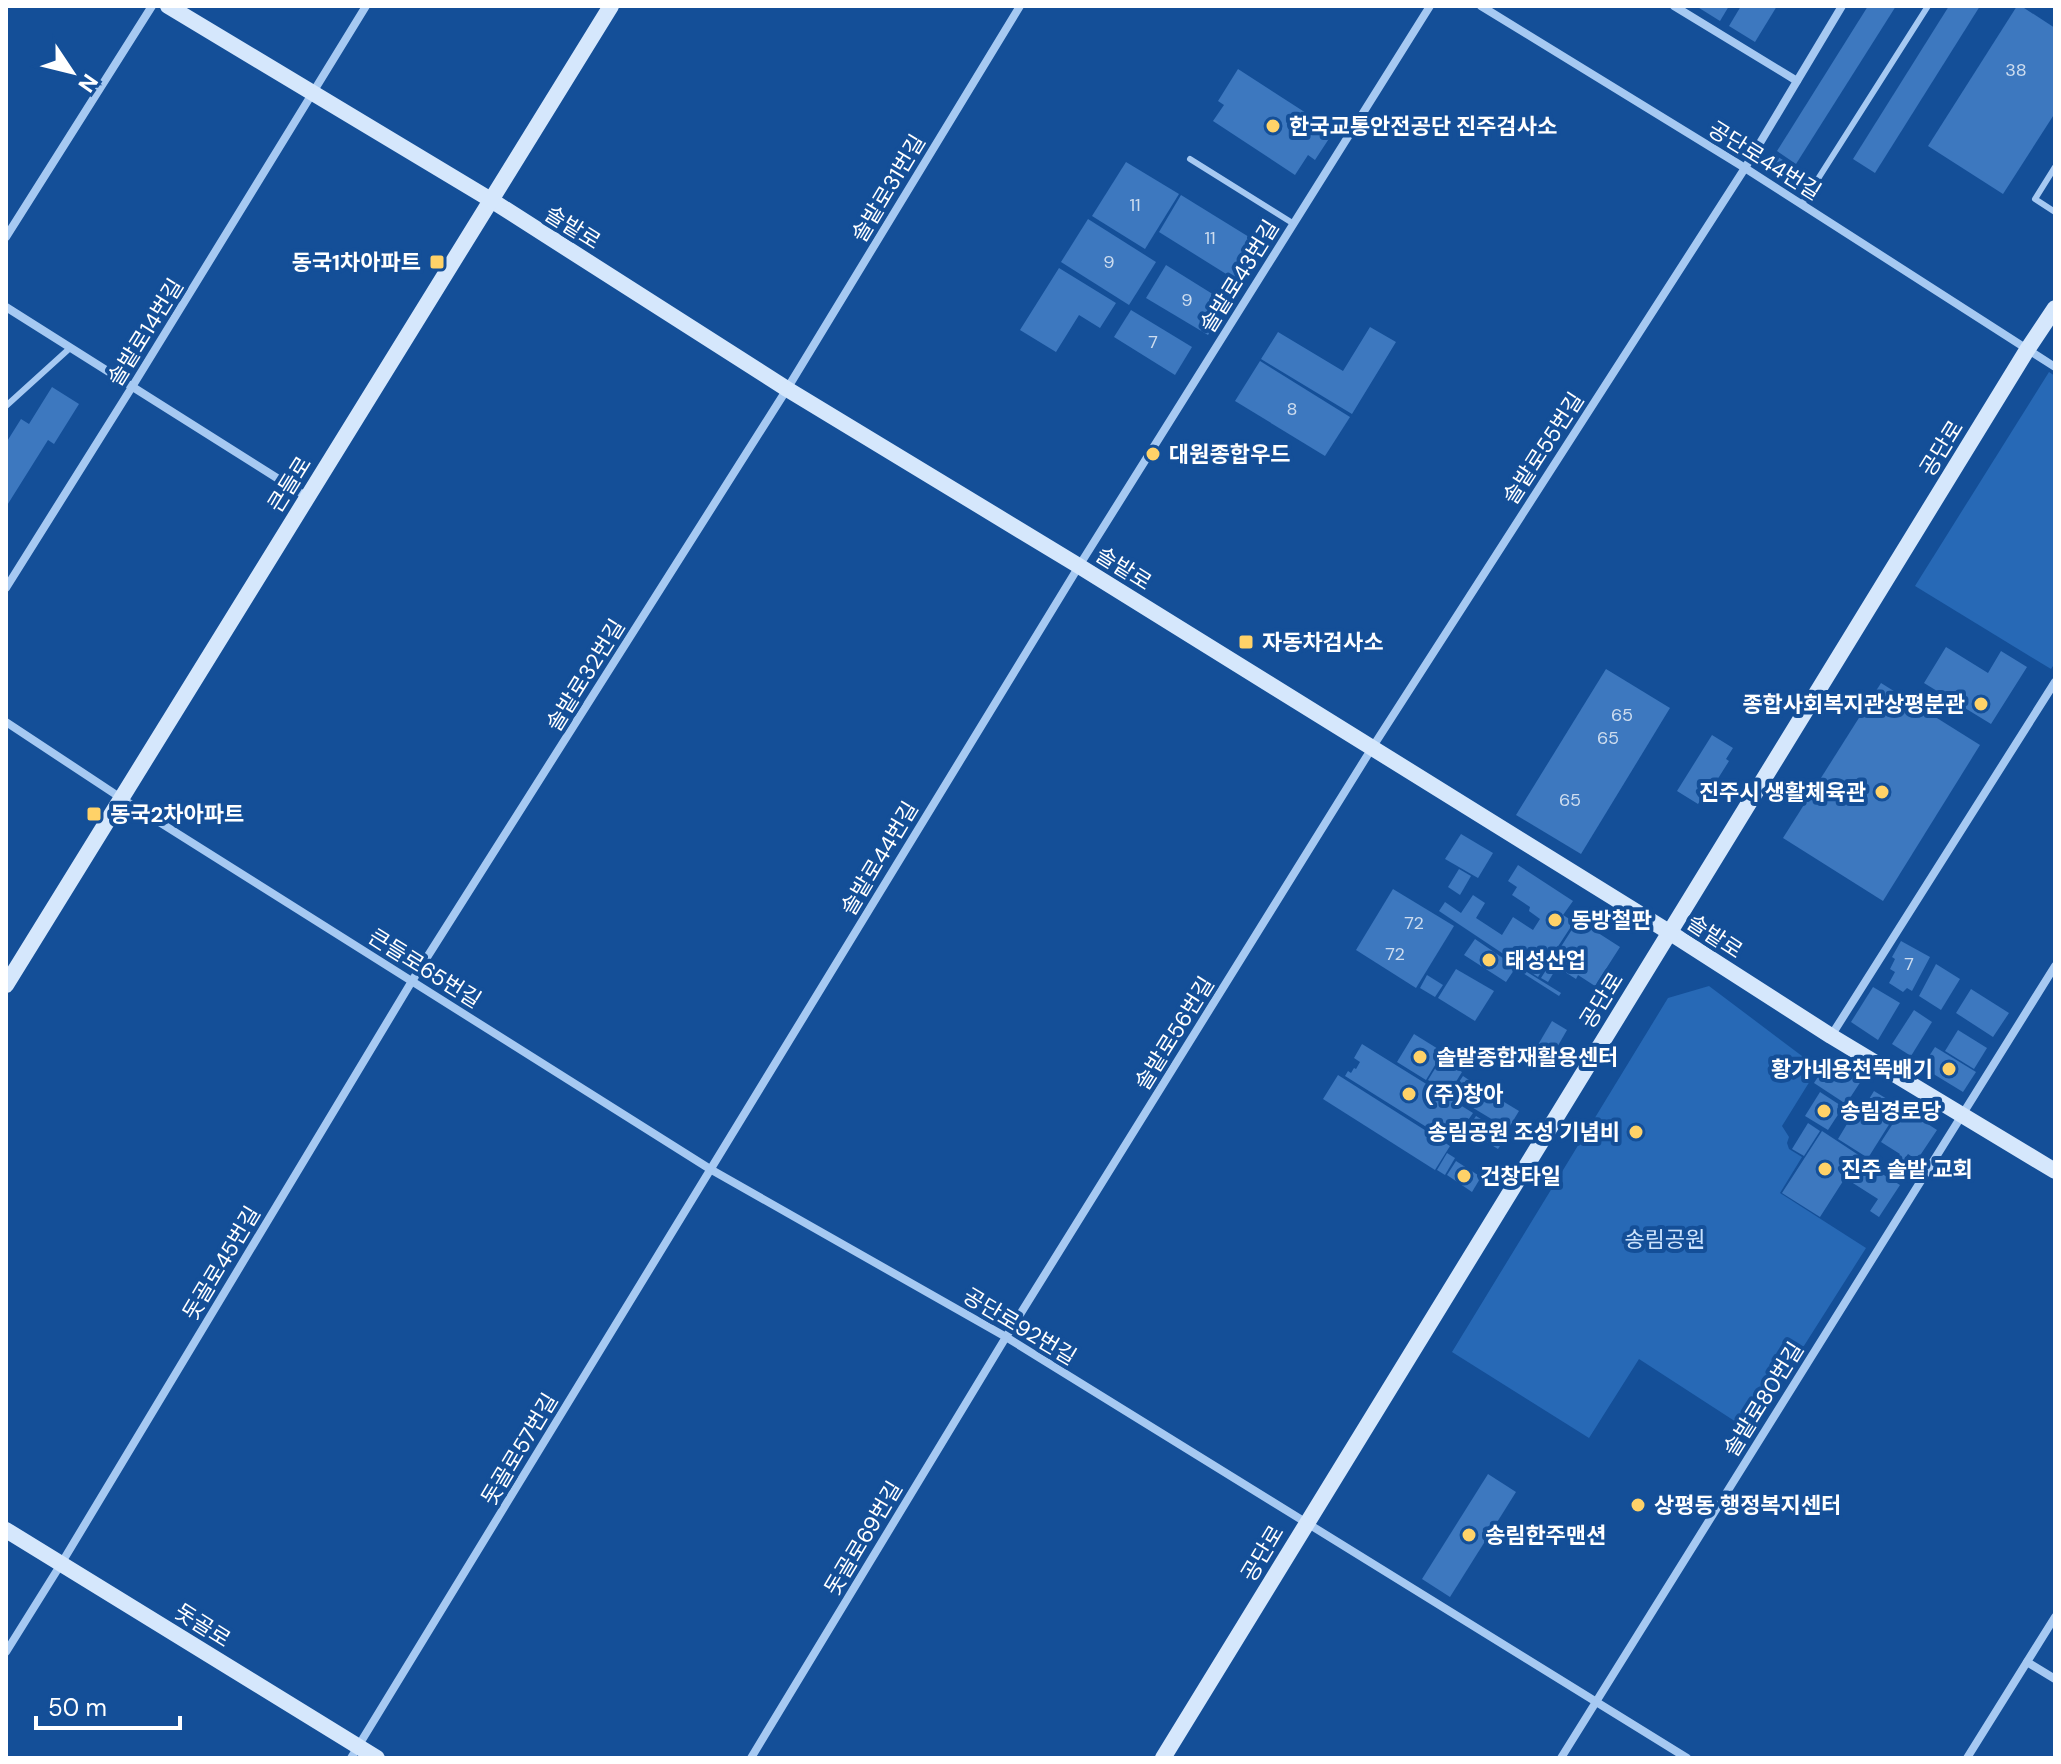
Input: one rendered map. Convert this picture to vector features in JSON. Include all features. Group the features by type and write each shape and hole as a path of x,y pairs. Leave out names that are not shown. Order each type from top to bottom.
{"street":[{"path":"6,237 152,6"},
{"name":"솔밭로","path":"168,6 491,200 787,389 1079,566 1831,1036 2055,1171"},
{"name":"솔밭로14번길","path":"6,588 366,6"},
{"name":"큰들로","path":"6,985 611,6"},
{"name":"솔밭로31번길","path":"787,389 1020,6"},
{"name":"솔밭로43번길","path":"1079,566 1430,6"},
{"name":"공단로44번길","path":"1481,6 1745,168 2055,367"},
{"path":"1674,6 1797,81"},
{"name":"솔밭로55번길","path":"1372,748 1745,168 1842,6"},
{"path":"6,307 307,497"},
{"name":"공단로","path":"1163,1758 2055,308"},
{"name":"솔밭로32번길","path":"412,981 787,389"},
{"name":"솔밭로44번길","path":"710,1169 1079,566"},
{"path":"1831,1036 2055,682"},
{"name":"큰들로65번길","path":"6,722 121,798 710,1169"},
{"name":"솔밭로56번길","path":"1006,1337 1372,748"},
{"name":"솔밭로80번길","path":"1561,1758 2055,966"},
{"name":"돗골로45번길","path":"6,1652 412,981"},
{"name":"공단로92번길","path":"710,1169 1006,1337 1687,1758"},
{"name":"돗골로57번길","path":"355,1752 710,1169"},
{"name":"돗골로69번길","path":"751,1758 1006,1337"},
{"name":"돗골로","path":"6,1530 355,1752 377,1758"},
{"path":"1982,1758 1969,1755 2055,1617"},
{"path":"2027,1662 2055,1679"}],"lane":[{"path":"1802,204 1928,6"},
{"path":"1190,159 1294,224"},
{"path":"2055,167 2035,199 2055,212"},
{"path":"6,406 70,348"}],"green space":[{"path":"2049,372 2055,376 2055,663 2051,669 1915,586"},
{"name":"송림공원","path":"1709,986 1818,1068 1782,1126 1789,1137 1789,1149 1802,1157 1780,1193 1866,1248 1750,1431 1639,1359 1589,1438 1452,1352 1668,998"}],"building":[{"path":"1696,6 1729,6 1720,21"},
{"path":"1741,6 1777,6 1755,42 1729,26"},
{"path":"1868,6 1896,6 1796,164 1777,151"},
{"path":"1949,6 1980,6 1875,173 1853,159"},
{"path":"2017,6 2055,28 2055,113 2003,194 1928,146"},
{"name":"한국교통안전공단 진주검사소","path":"1238,69 1334,131 1315,160 1308,155 1295,175 1213,121 1224,105 1218,101"},
{"path":"1773,154 1811,177 1803,190 1768,169"},
{"path":"1126,162 1179,194 1145,249 1092,216"},
{"path":"1181,195 1262,245 1239,282 1159,232"},
{"path":"1088,219 1156,262 1129,305 1061,262"},
{"path":"1166,265 1227,303 1208,335 1146,298"},
{"path":"1059,268 1116,303 1100,328 1079,315 1056,352 1020,330"},
{"path":"1131,310 1192,347 1175,375 1114,337"},
{"path":"1370,327 1396,342 1352,414 1261,359 1278,332 1343,371"},
{"path":"1260,361 1350,417 1325,456 1235,401"},
{"path":"52,387 79,404 54,444 48,440 6,507 6,443 21,419 29,424"},
{"name":"종합사회복지관상평분관","path":"1946,647 1988,673 2001,651 2027,667 1991,724 1924,683"},
{"path":"1606,669 1670,708 1581,854 1516,815"},
{"name":"진주시 생활체육관","path":"1881,683 1980,745 1883,901 1783,838"},
{"path":"1712,735 1733,748 1726,759 1729,761 1707,796 1704,794 1698,804 1677,791"},
{"path":"1461,834 1493,853 1478,878 1445,859"},
{"name":"동방철판","path":"1518,865 1573,901 1563,915 1574,922 1538,977 1439,911 1445,902 1461,913 1473,895 1485,903 1476,918 1502,935 1513,917 1533,930 1540,919 1529,911 1530,907 1512,895 1517,887 1508,881"},
{"path":"1459,869 1471,876 1460,895 1448,887"},
{"path":"1393,889 1454,926 1416,988 1356,950"},
{"path":"1578,920 1620,947 1595,986 1557,967 1548,982 1541,978"},
{"name":"태성산업","path":"1475,939 1513,965 1511,969 1514,970 1506,982 1464,955"},
{"path":"1901,941 1930,957 1912,991 1907,988 1903,992 1889,983 1895,972 1890,969 1895,959 1892,957"},
{"path":"1936,964 1960,979 1941,1010 1919,996"},
{"path":"1517,966 1561,993 1559,996 1515,968"},
{"path":"1456,969 1494,991 1475,1021 1438,998"},
{"path":"1427,975 1443,985 1435,997 1420,988"},
{"path":"1873,987 1900,1003 1878,1040 1851,1022"},
{"path":"1971,989 2009,1013 1993,1037 1956,1013"},
{"path":"1914,1010 1932,1022 1911,1056 1892,1044"},
{"path":"1552,1021 1567,1030 1548,1063 1532,1055"},
{"path":"1958,1030 1987,1048 1974,1069 1945,1051"},
{"name":"솔밭종합재활용센터","path":"1414,1034 1443,1052 1426,1080 1397,1062"},
{"name":"(주)창아","path":"1362,1044 1473,1113 1452,1143 1345,1076 1360,1062 1354,1058"},
{"name":"황가네용천뚝배기","path":"1935,1047 1976,1072 1963,1092 1922,1067"},
{"path":"1441,1059 1462,1072 1449,1093 1428,1080"},
{"path":"1829,1060 1861,1081 1846,1104 1814,1083"},
{"path":"1338,1075 1450,1146 1435,1170 1323,1099"},
{"path":"1463,1076 1469,1080 1458,1099 1451,1094"},
{"path":"1471,1082 1519,1111 1508,1129 1460,1100"},
{"path":"1874,1091 1900,1107 1868,1158 1838,1139 1853,1114 1858,1117"},
{"name":"송림경로당","path":"1820,1092 1843,1107 1828,1130 1805,1116"},
{"path":"1903,1108 1937,1130 1917,1160 1908,1154 1905,1158 1915,1164 1906,1179 1890,1170 1900,1154 1881,1142"},
{"path":"1476,1116 1507,1135 1498,1149 1467,1130"},
{"path":"1808,1123 1820,1131 1804,1156 1792,1149"},
{"name":"진주 솔밭 교회","path":"1822,1131 1860,1156 1858,1159 1900,1185 1879,1217 1870,1211 1878,1199 1845,1178 1820,1217 1782,1193"},
{"path":"1447,1153 1455,1158 1445,1175 1437,1170"},
{"name":"건창타일","path":"1456,1161 1481,1177 1472,1192 1447,1175"},
{"name":"송림한주맨션","path":"1488,1474 1516,1492 1450,1597 1422,1579"}],"place":[{"name":"한국교통안전공단 진주검사소","path":"1273,126"},
{"name":"동국1차아파트","path":"437,262"},
{"name":"대원종합우드","path":"1153,454"},
{"name":"자동차검사소","path":"1246,642"},
{"name":"종합사회복지관상평분관","path":"1981,704"},
{"name":"진주시 생활체육관","path":"1882,792"},
{"name":"동국2차아파트","path":"94,814"},
{"name":"동방철판","path":"1555,920"},
{"name":"태성산업","path":"1489,960"},
{"name":"솔밭종합재활용센터","path":"1420,1057"},
{"name":"황가네용천뚝배기","path":"1949,1069"},
{"name":"(주)창아","path":"1409,1094"},
{"name":"송림경로당","path":"1824,1111"},
{"name":"송림공원 조성 기념비","path":"1636,1132"},
{"name":"진주 솔밭 교회","path":"1825,1169"},
{"name":"건창타일","path":"1464,1176"},
{"name":"상평동 행정복지센터","path":"1638,1505"},
{"name":"송림한주맨션","path":"1469,1535"}]}
